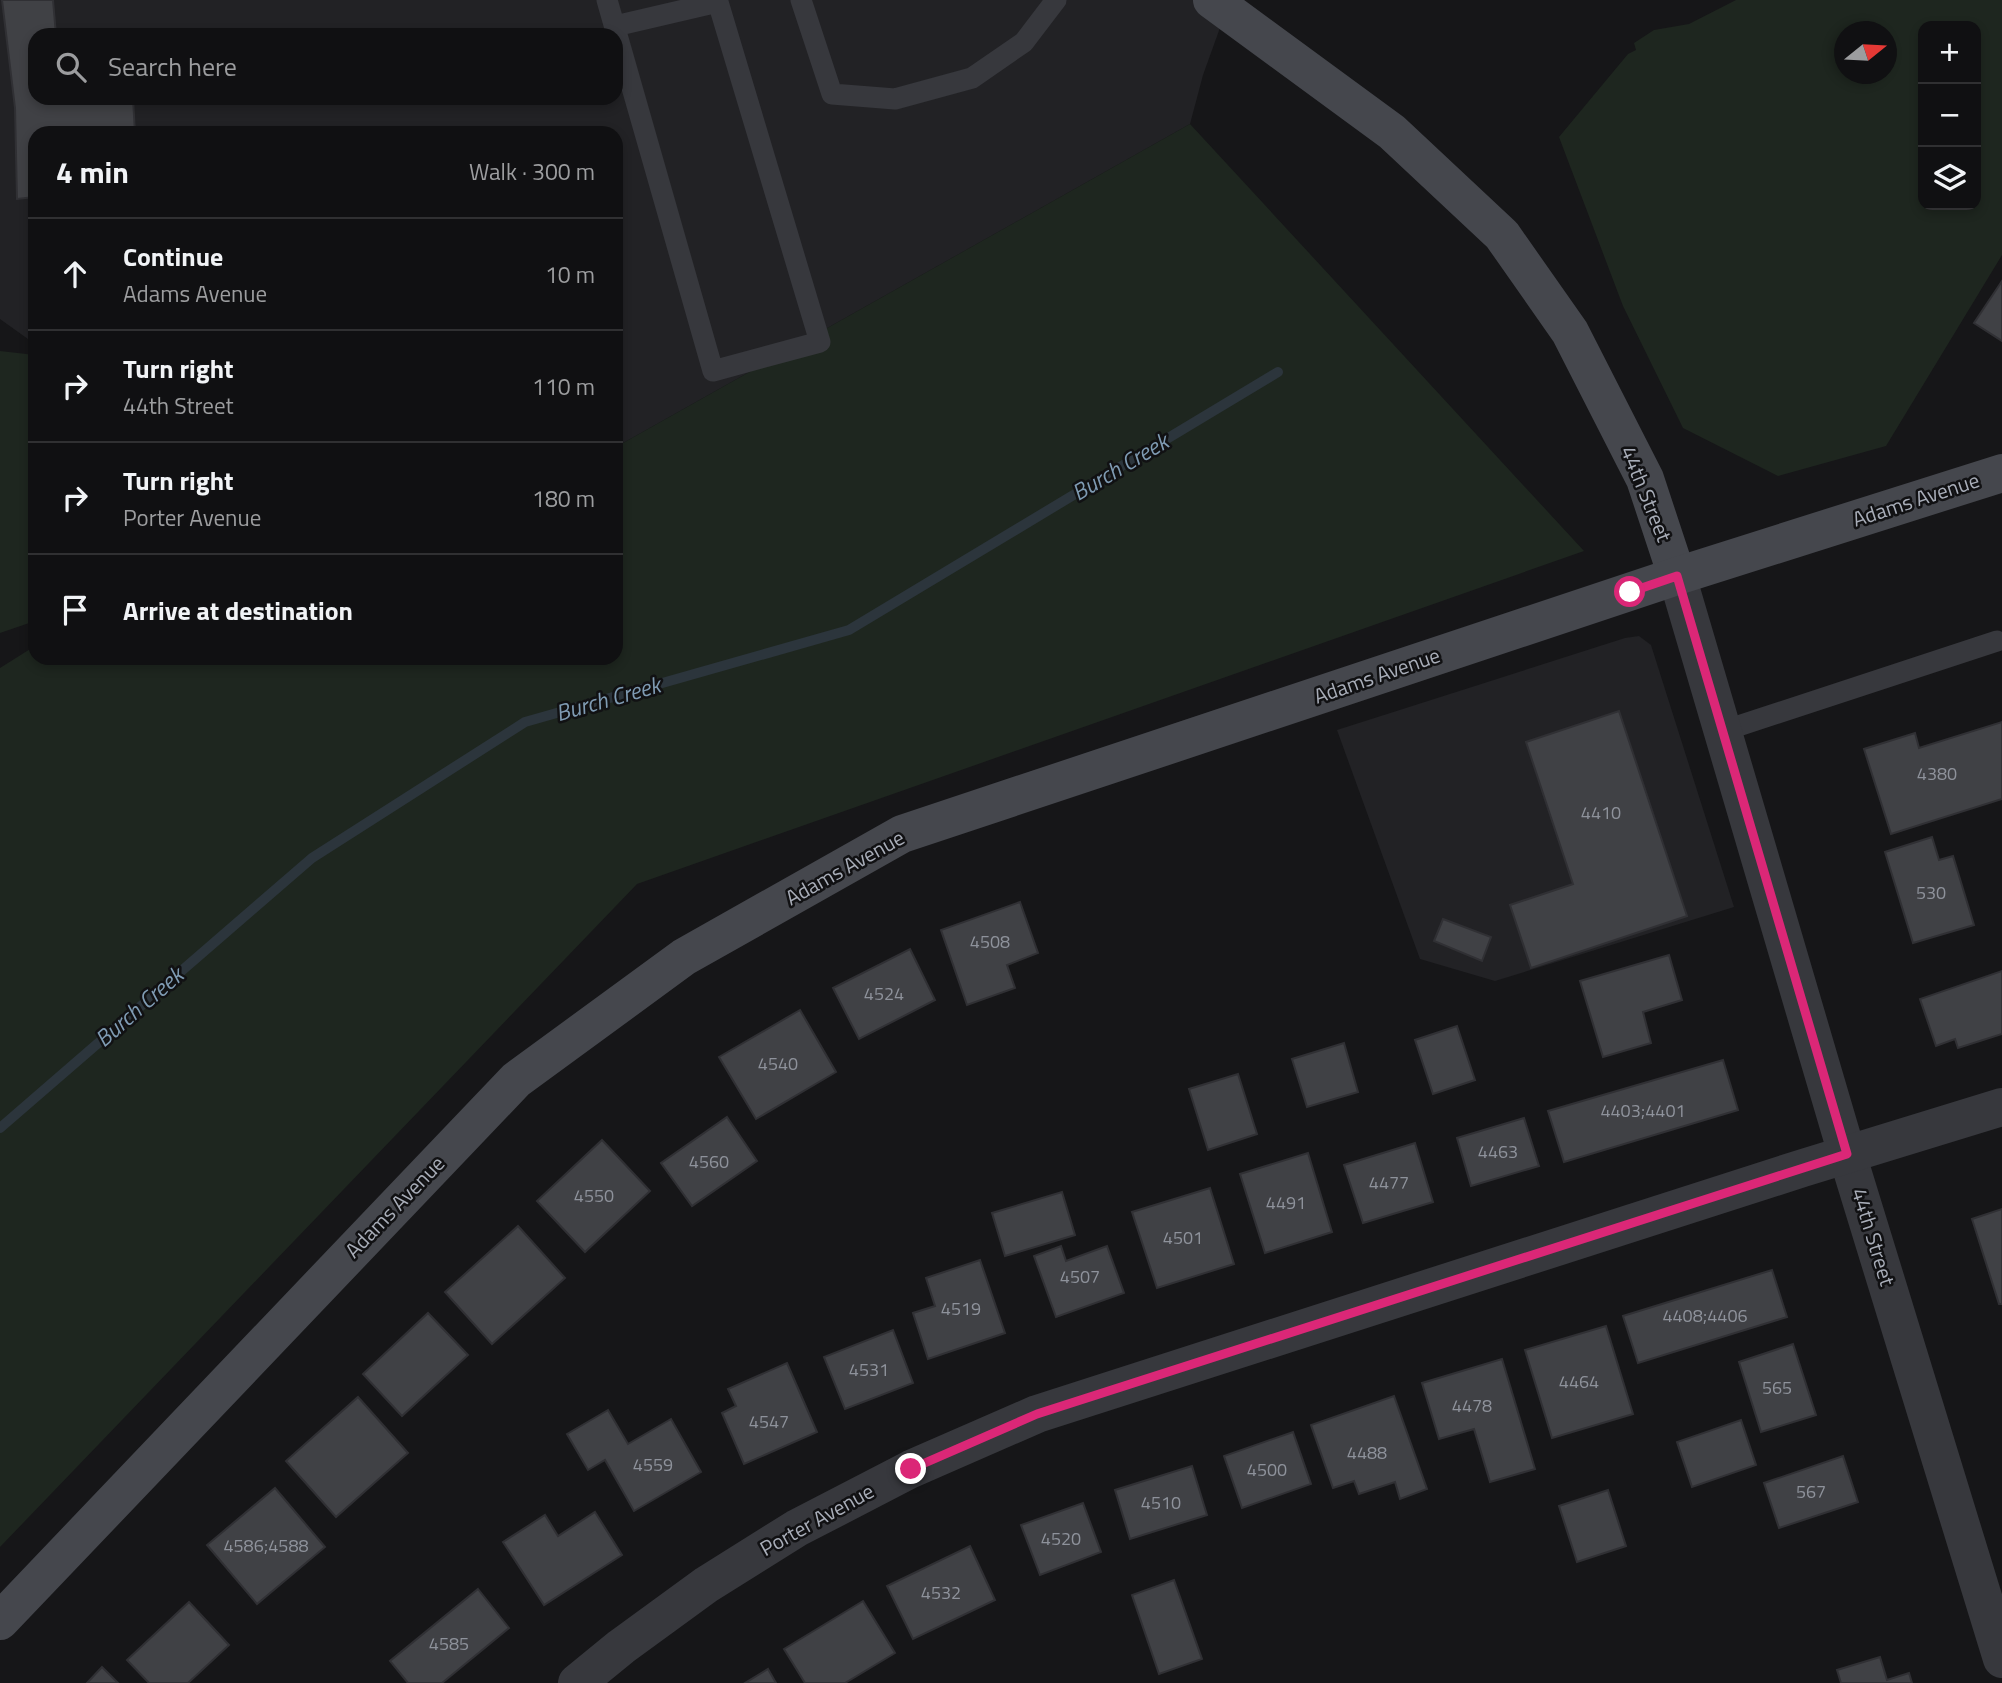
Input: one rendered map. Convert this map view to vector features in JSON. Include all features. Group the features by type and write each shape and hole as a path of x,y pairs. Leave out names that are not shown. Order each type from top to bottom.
{"street":[{"name":"44th Street","path":"1212,0 1392,132 1502,235 1570,332 1645,479 1677,576 1847,1154 2002,1659"},
{"name":"Adams Avenue","path":"0,1622 516,1080 684,957 902,834 1677,576 2002,473"},
{"name":"Porter Avenue","path":"577,1683 706,1585 797,1528 911,1469 1037,1414 1847,1154 2002,1107"}],"lane":[{"path":"607,0 614,26 718,2 820,342 713,371 623,57"},
{"path":"801,0 832,94 895,99 971,78 1024,41 1056,0"},
{"path":"1723,731 1997,641"}],"shaded area":[{"path":"0,0 1230,0 1203,75 1190,124 623,443 623,126 28,126 28,339 0,319"},
{"path":"1736,0 2002,0 2002,255 1886,446 1778,476 1683,428 1623,306 1559,137 1628,54 1636,50 1634,43 1654,30 1689,24"},
{"path":"1190,124 1584,551 637,884 0,1547 0,668 28,650 28,665 623,665 623,443"},
{"path":"0,351 28,354 28,623 0,633"},
{"path":"1639,636 1651,645 1734,907 1495,981 1420,959 1337,730 1625,638"}],"building":[{"path":"2,0 53,0 55,28 28,28 28,105 133,105 135,126 28,126 28,198 17,199 15,108"},
{"path":"2002,281 2002,341 1974,323"},
{"path":"1619,711 1687,916 1531,968 1510,905 1573,884 1526,742"},
{"path":"2002,722 2002,799 1891,834 1864,749 1915,733 1919,748"},
{"path":"1932,837 1939,860 1953,856 1974,925 1913,943 1885,852"},
{"path":"1020,902 1038,953 1007,965 1015,988 967,1005 941,930"},
{"path":"1443,919 1491,937 1482,961 1434,941"},
{"path":"910,949 935,1000 859,1039 833,988"},
{"path":"1669,955 1682,1000 1643,1012 1651,1043 1603,1057 1580,981"},
{"path":"2002,971 2002,1034 1958,1048 1955,1039 1936,1046 1920,999"},
{"path":"800,1010 836,1072 756,1119 719,1057"},
{"path":"1457,1026 1475,1080 1433,1094 1415,1040"},
{"path":"1344,1043 1358,1092 1307,1107 1292,1059"},
{"path":"1723,1060 1738,1110 1564,1162 1548,1111"},
{"path":"1238,1074 1257,1134 1208,1150 1189,1089"},
{"path":"727,1117 757,1161 692,1206 661,1163"},
{"path":"1524,1118 1539,1166 1471,1186 1457,1138"},
{"path":"602,1140 650,1191 585,1252 537,1201"},
{"path":"1415,1143 1433,1202 1363,1223 1344,1165"},
{"path":"1308,1153 1332,1232 1265,1253 1240,1174"},
{"path":"1210,1188 1234,1264 1157,1288 1132,1212"},
{"path":"1062,1192 1075,1235 1005,1256 992,1213"},
{"path":"2002,1209 2002,1304 1999,1304 1972,1219"},
{"path":"518,1226 565,1278 492,1344 445,1292"},
{"path":"1061,1246 1066,1261 1107,1246 1124,1293 1056,1317 1034,1256"},
{"path":"980,1260 1005,1333 928,1359 913,1313 935,1306 926,1278"},
{"path":"1772,1270 1787,1317 1638,1363 1623,1316"},
{"path":"428,1313 468,1355 402,1416 363,1374"},
{"path":"1606,1326 1633,1414 1552,1438 1525,1350"},
{"path":"893,1330 913,1383 845,1409 824,1357"},
{"path":"1793,1344 1816,1415 1761,1432 1739,1362"},
{"path":"1502,1359 1535,1469 1490,1482 1474,1429 1439,1439 1422,1383"},
{"path":"787,1363 817,1432 744,1464 722,1413 736,1406 728,1389"},
{"path":"1394,1396 1427,1489 1400,1499 1395,1482 1359,1494 1354,1481 1333,1488 1311,1425"},
{"path":"358,1397 408,1453 336,1517 286,1461"},
{"path":"608,1410 628,1444 671,1419 701,1472 634,1511 605,1460 588,1470 567,1434"},
{"path":"1741,1420 1756,1465 1692,1487 1677,1442"},
{"path":"1293,1432 1311,1484 1242,1508 1224,1456"},
{"path":"1843,1456 1858,1502 1779,1528 1764,1483"},
{"path":"1192,1466 1207,1515 1130,1539 1115,1490"},
{"path":"275,1488 325,1547 257,1604 207,1545"},
{"path":"1608,1490 1626,1546 1577,1562 1559,1506"},
{"path":"1083,1503 1101,1552 1040,1575 1021,1525"},
{"path":"595,1512 622,1555 544,1605 503,1542 545,1515 558,1536"},
{"path":"970,1546 995,1600 913,1639 887,1586"},
{"path":"1174,1580 1202,1659 1159,1674 1132,1595"},
{"path":"478,1589 509,1628 442,1683 408,1683 390,1661"},
{"path":"863,1601 895,1653 845,1683 805,1683 784,1649"},
{"path":"189,1602 229,1645 188,1683 149,1683 127,1660"},
{"path":"1880,1657 1887,1680 1909,1673 1912,1683 1841,1683 1837,1670"},
{"path":"102,1667 118,1683 87,1683"},
{"path":"768,1669 776,1683 745,1683"}],"waterway":[{"name":"Burch Creek","path":"0,1128 312,858 525,722 849,630 1278,372"}],"route":[{"path":"911,1469 1037,1414 1847,1154 1677,576 1630,592"}]}
